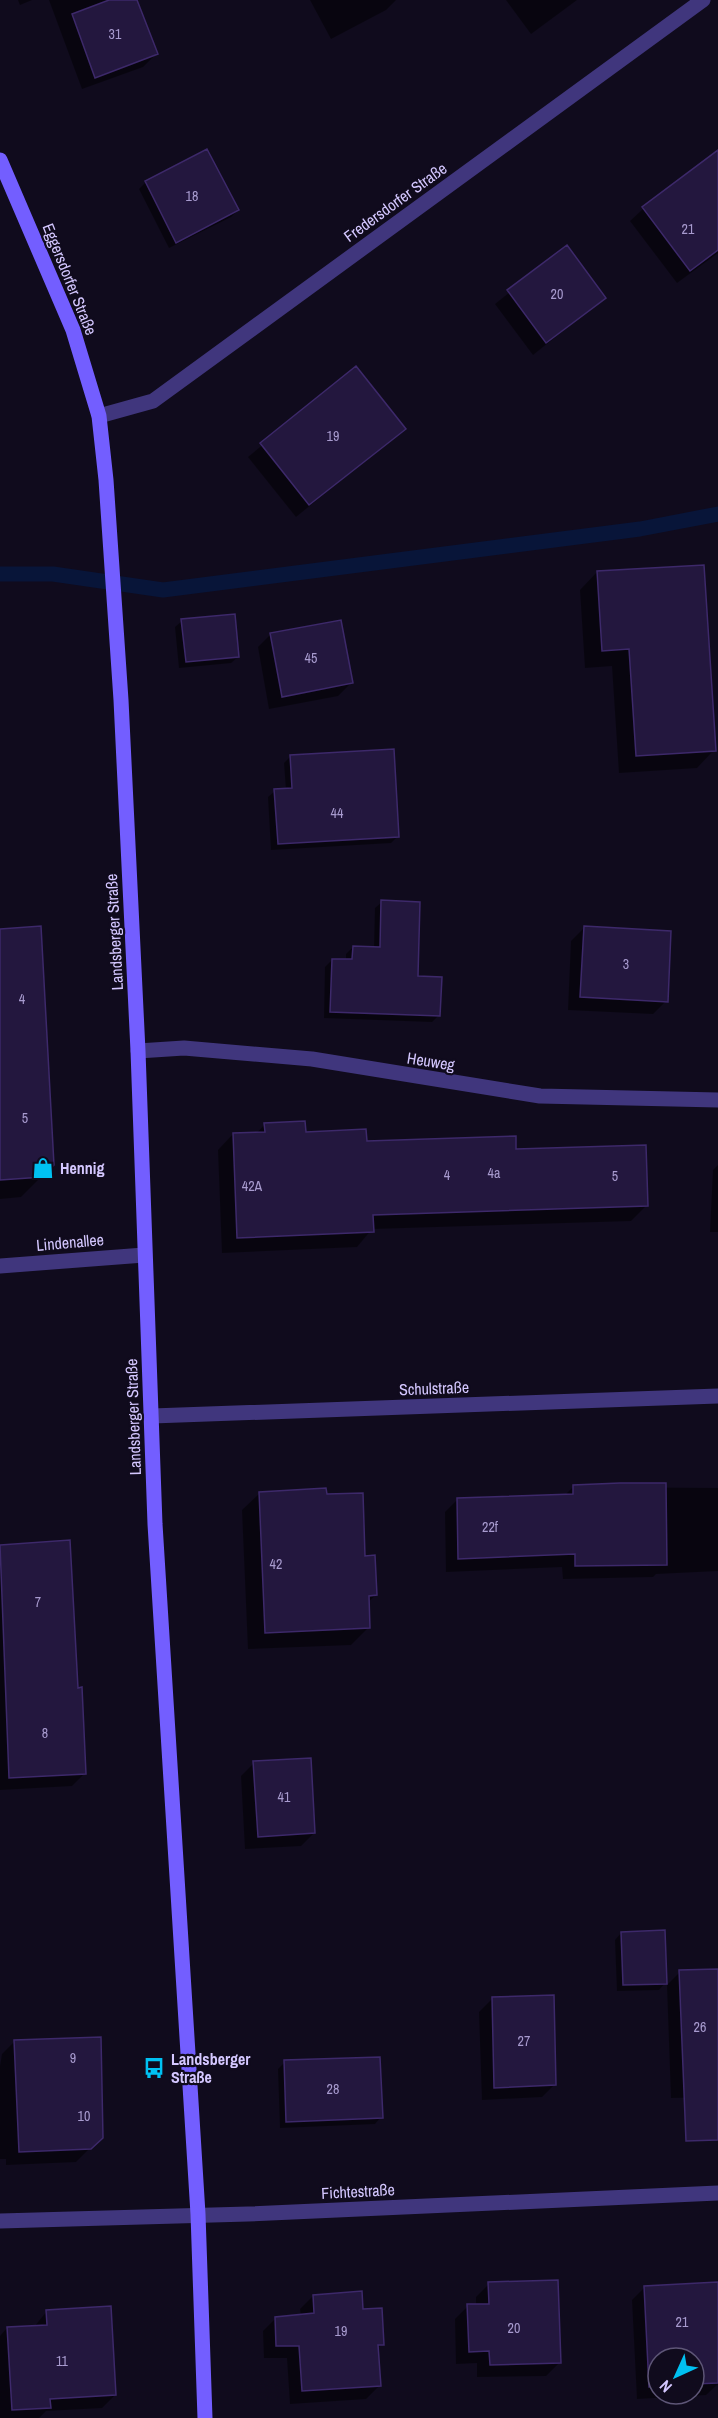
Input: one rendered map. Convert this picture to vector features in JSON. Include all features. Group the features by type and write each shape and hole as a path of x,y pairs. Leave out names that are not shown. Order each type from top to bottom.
{"main road":[{"name":"Eggersdorfer Straße","path":"0,160 74,330 99,416"},
{"name":"Landsberger Straße","path":"99,416 116,599 138,1051 155,1524 198,2214 205,2418"}],"street":[{"name":"Fredersdorfer Straße","path":"99,416 153,400 703,0"},
{"name":"Heuweg","path":"138,1051 184,1048 312,1059 540,1096 718,1100"},
{"name":"Lindenallee","path":"0,1266 144,1255"},
{"name":"Schulstraße","path":"152,1416 718,1396"},
{"name":"Fichtestraße","path":"0,2221 718,2193"}],"building":[{"path":"109,0 137,0 158,54 95,78 72,14"},
{"path":"207,149 239,210 176,243 145,181"},
{"path":"718,150 718,250 690,271 642,207"},
{"path":"567,245 606,298 546,343 507,290"},
{"path":"356,366 406,429 309,505 260,443"},
{"path":"704,565 716,751 636,756 629,649 602,651 597,571"},
{"path":"235,614 239,657 186,662 181,619"},
{"path":"341,620 353,683 282,697 270,633"},
{"path":"394,749 399,837 278,844 274,789 292,788 290,755"},
{"path":"381,900 420,902 418,976 442,977 440,1016 330,1012 332,959 352,959 353,946 380,947"},
{"path":"41,926 54,1165 43,1177 0,1180 0,929"},
{"path":"584,926 671,931 668,1002 580,997"},
{"path":"305,1121 306,1132 366,1129 367,1141 516,1136 516,1149 646,1145 648,1206 373,1215 374,1232 237,1238 233,1133 265,1132 264,1123"},
{"path":"666,1483 667,1565 575,1566 575,1554 458,1559 457,1498 573,1494 573,1485"},
{"path":"326,1488 327,1494 363,1493 365,1556 375,1555 377,1595 369,1596 370,1628 265,1633 259,1492"},
{"path":"70,1540 78,1688 82,1687 86,1774 9,1778 0,1545"},
{"path":"311,1758 315,1833 258,1837 253,1761"},
{"path":"665,1930 667,1984 623,1985 621,1932"},
{"path":"718,1969 718,2140 686,2141 679,1970"},
{"path":"554,1995 556,2085 494,2088 492,1997"},
{"path":"101,2037 103,2138 91,2149 19,2152 14,2040"},
{"path":"380,2057 383,2118 286,2122 284,2060"},
{"path":"558,2280 561,2363 490,2365 489,2351 469,2352 467,2304 489,2304 488,2282"},
{"path":"718,2282 718,2383 706,2384 706,2346 647,2346 644,2286"},
{"path":"362,2291 363,2309 382,2308 384,2345 378,2345 381,2386 302,2391 299,2346 276,2346 275,2317 314,2313 313,2295"},
{"path":"111,2306 116,2395 50,2399 51,2408 12,2410 7,2327 47,2325 46,2310"}],"waterway":[{"path":"0,574 53,574 163,590 640,529 718,514"}],"place":[{"name":"Hennig","path":"43,1168"},
{"name":"Landsberger Straße","path":"154,2068"}]}
